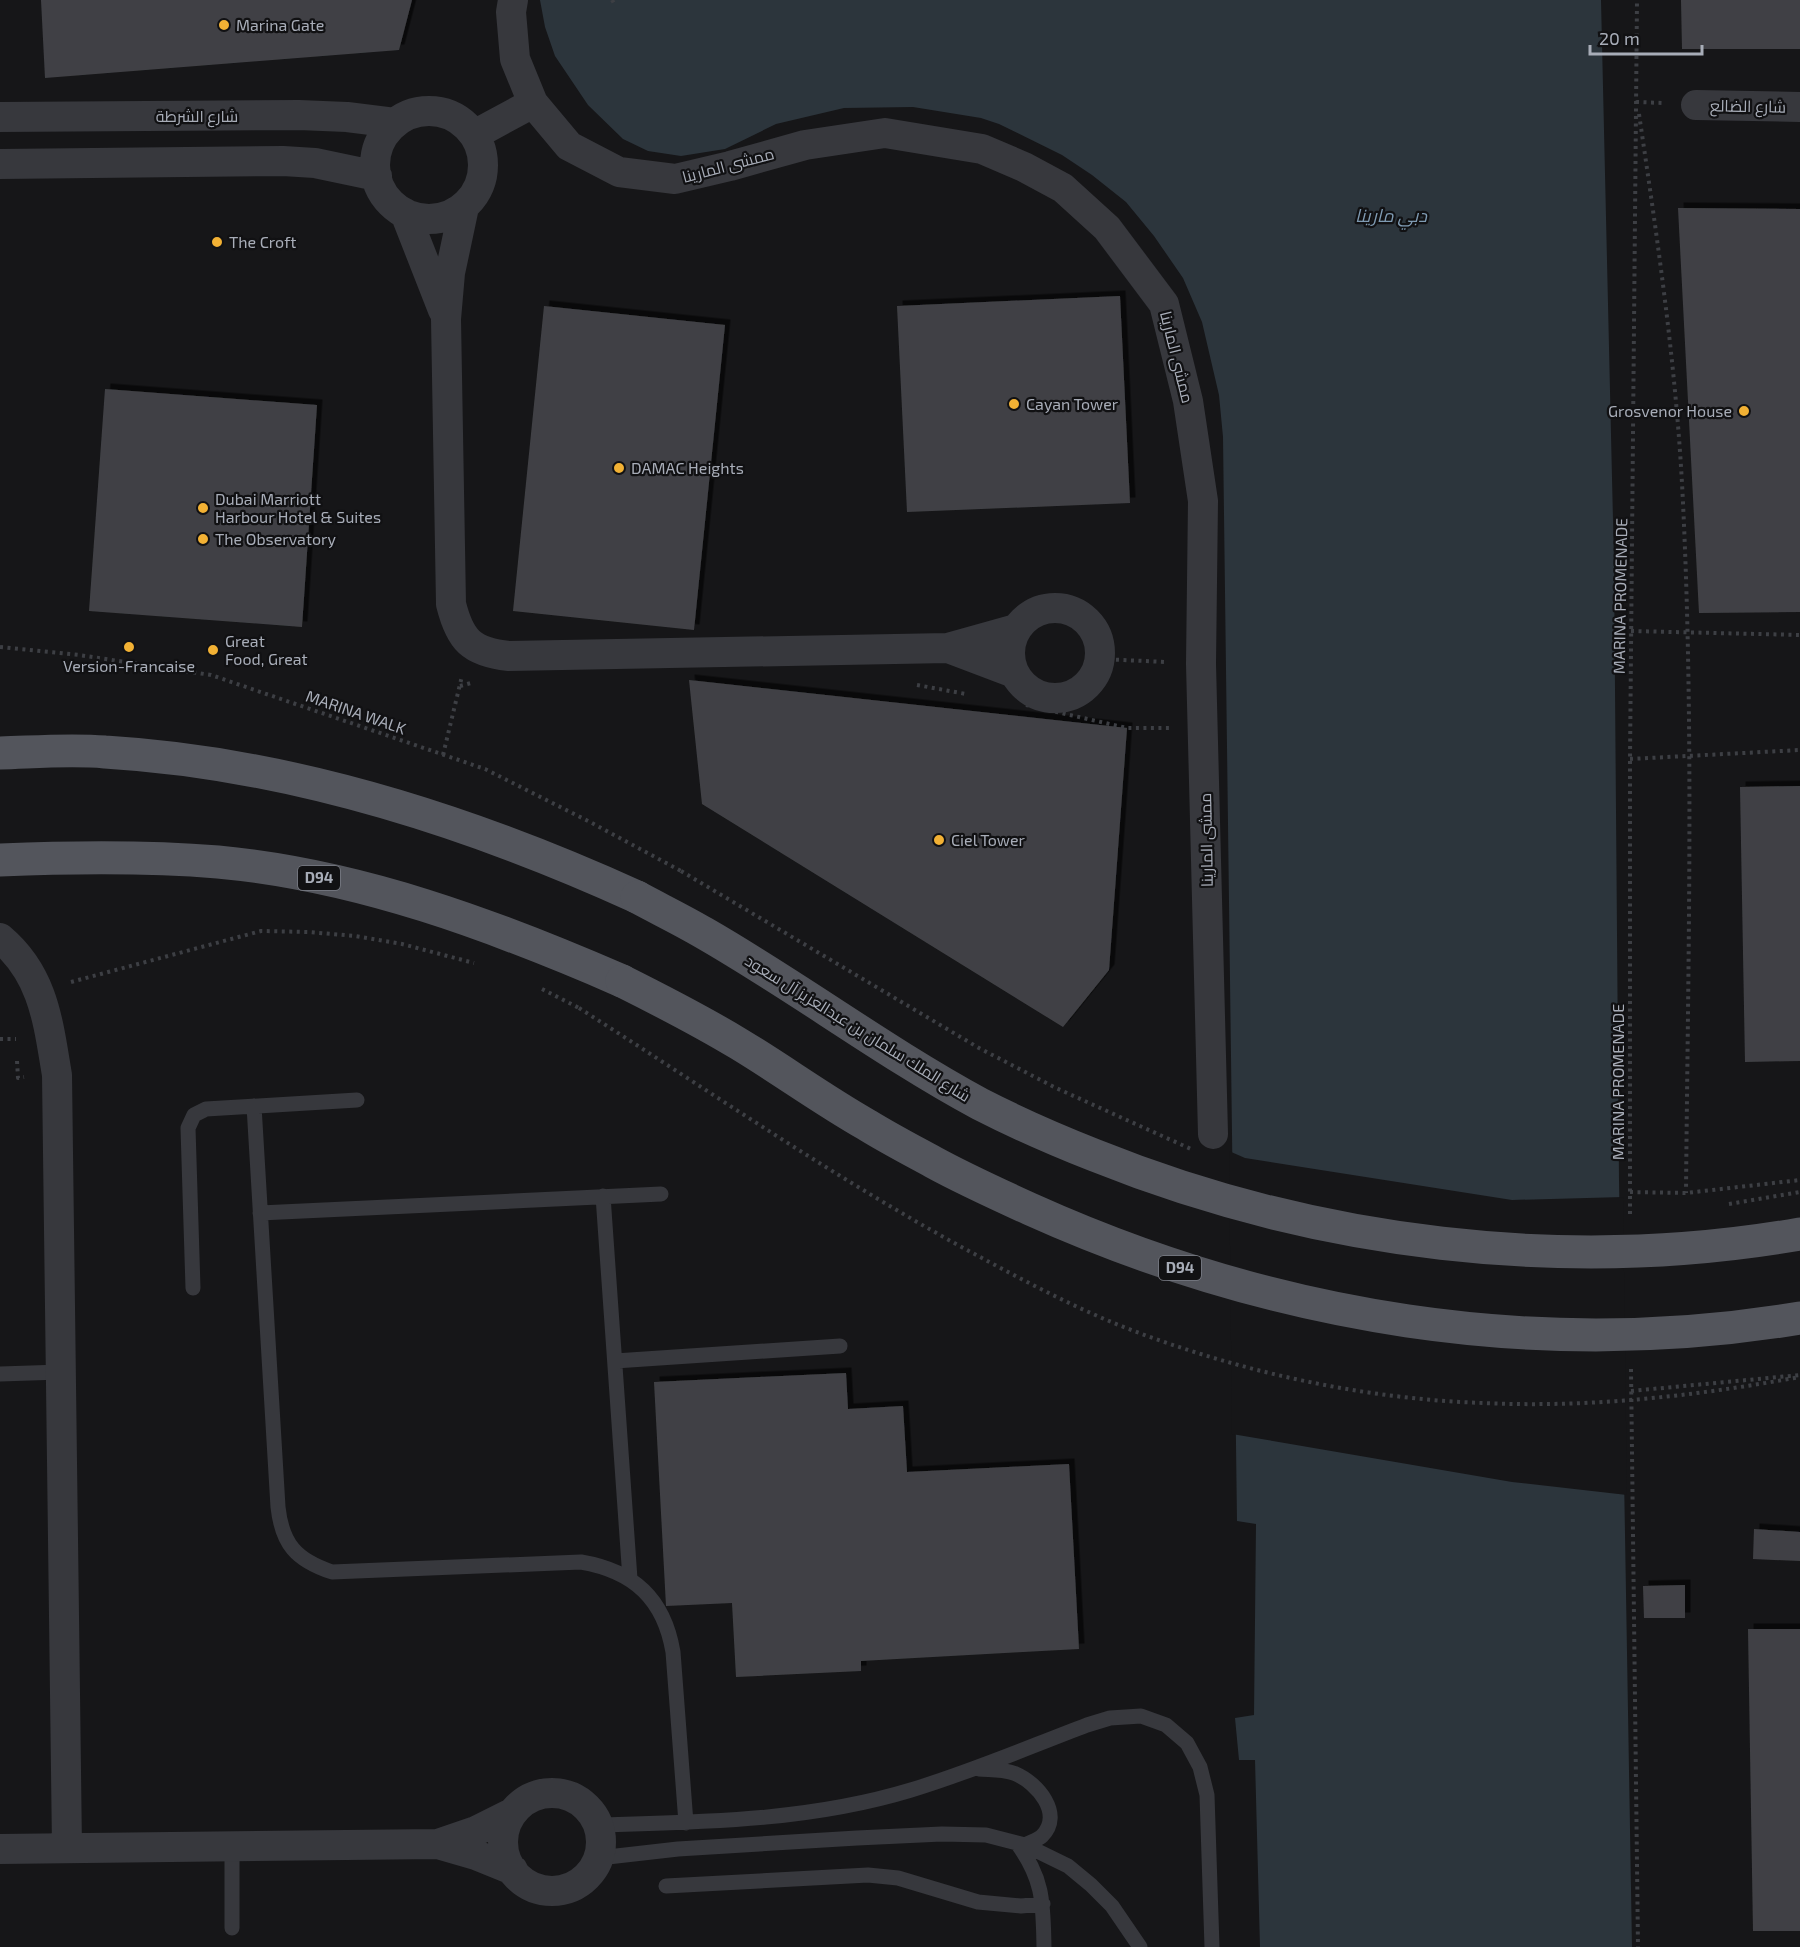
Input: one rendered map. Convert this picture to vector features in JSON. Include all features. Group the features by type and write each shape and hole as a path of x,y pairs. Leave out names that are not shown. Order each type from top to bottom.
{"main road":[{"name":"شارع الملك سلمان بن عبدالعزيز آل سعود","path":"0,753 104,752 183,760 261,772 339,789 416,810 491,836 565,864 638,897 704,933 912,1066 984,1106 1058,1141 1134,1171 1211,1197 1295,1219 1364,1232 1497,1248 1636,1251 1706,1246 1800,1234"},
{"name":"D94","path":"0,860 149,857 220,862 291,872 361,887 430,907 560,955 622,981 741,1045 866,1125 936,1164 1082,1232 1155,1260 1305,1303 1382,1318 1459,1328 1537,1334 1614,1335 1693,1331 1800,1318"}],"street":[{"name":"ممشى المارينا","path":"513,0 511,12 515,59 532,103 569,146 619,172 675,179 805,145 885,133 982,149 1024,167 1063,188 1107,228 1164,304 1188,401 1203,501 1201,664 1206,1143"},
{"path":"474,135 532,103"},
{"name":"شارع الضالع","path":"1696,105 1800,107"},
{"path":"428,111 445,114 461,122 474,135 481,149 483,165 481,181 475,195 464,207 451,215 435,219 420,219 390,203 380,189 375,171 376,153 383,136 394,123 410,114 428,111"},
{"name":"شارع الشرطة","path":"0,117 299,115 347,117 394,123"},
{"path":"0,164 283,161 325,165 377,176"},
{"path":"464,207 450,273 446,319 451,604 456,626 470,644 488,654 509,656 948,648 1016,629"},
{"path":"405,213 446,319"},
{"path":"1055,607 1070,609 1084,617 1095,629 1100,644 1101,659 1097,673 1077,694 1063,698 1048,698 1035,694 1014,674 1010,658 1011,643 1016,629 1026,618 1040,610 1055,607"},
{"path":"948,648 1014,674"},
{"path":"0,938 24,964 36,985 45,1007 57,1075 67,1848"},
{"path":"438,1844 476,1831 512,1813 523,1802 537,1796 552,1793 566,1795 580,1802 591,1812 598,1826 601,1836 599,1858 592,1871 581,1882 552,1891 537,1888 524,1881 513,1870 506,1857 503,1842 512,1813"},
{"path":"0,1850 438,1844 476,1855 513,1870"}],"lane":[{"path":"193,1288 188,1128 194,1115 206,1109 357,1100"},
{"path":"254,1106 278,1507 280,1525 288,1542 299,1556 314,1566 332,1572 581,1562 615,1571 630,1579 644,1590 655,1604 670,1635 686,1823"},
{"path":"260,1213 661,1194"},
{"path":"603,1196 630,1579"},
{"path":"615,1361 840,1346"},
{"path":"0,1374 61,1372"},
{"path":"598,1826 727,1822 849,1805 911,1790 1087,1725 1110,1718 1141,1716 1166,1725 1187,1743 1200,1767 1207,1796 1212,1947"},
{"path":"972,1769 1014,1773 1036,1788 1045,1800 1050,1812 1048,1826 1041,1837 1021,1844"},
{"path":"599,1858 678,1849 921,1835 986,1835 1021,1844 1068,1866 1112,1906 1140,1947"},
{"path":"1021,1844 1035,1872 1043,1904 1044,1947"},
{"path":"232,1847 232,1928"},
{"path":"666,1886 868,1875 898,1878 978,1902 1021,1906 1043,1904"}],"path":[{"path":"612,0 615,5"},
{"name":"MARINA PROMENADE","path":"1624,1216 1633,1216 1630,1192 1630,759 1637,0"},
{"path":"1637,102 1657,233 1672,366 1683,500 1690,756 1686,1193"},
{"path":"1631,631 1800,635"},
{"path":"443,755 470,644"},
{"name":"MARINA WALK","path":"0,647 79,655 211,675 485,770 590,822 681,871 979,1048 1066,1093 1206,1143"},
{"path":"1101,659 1201,664"},
{"path":"1630,759 1800,750"},
{"path":"71,982 261,931 309,932 379,940 448,955 481,966"},
{"path":"537,987 579,1008"},
{"path":"0,1039 16,1039 16,1048"},
{"path":"17,1058 18,1078 57,1075"},
{"path":"1630,1192 1686,1193 1800,1180"},
{"path":"1724,1205 1800,1192"},
{"path":"1631,1368 1638,1947"},
{"path":"1631,1391 1800,1375"}],"water":[{"name":"دبي مارينا","path":"540,0 1601,0 1614,564 1619,1180 1632,1947 1260,1947 1255,1760 1239,1760 1235,1718 1254,1715 1256,1524 1237,1521 1223,437 1219,395 1202,322 1183,278 1154,236 1126,202 1092,175 1062,155 999,124 981,118 913,107 844,108 776,124 725,149 681,156 648,151 623,139 588,105 555,56 545,27"}],"pier":[{"path":"1229,1151 1245,1158 1512,1200 1623,1197 1627,1495 1512,1482 1232,1434"}],"building":[{"name":"Marina Gate","path":"41,0 412,0 399,50 45,78"},
{"path":"1681,0 1800,0 1800,49 1682,49"},
{"name":"Grosvenor House","path":"1678,208 1800,209 1800,612 1699,613"},
{"name":"Cayan Tower","path":"1120,296 1130,503 907,512 897,306"},
{"name":"DAMAC Heights","path":"544,306 725,325 694,630 513,611"},
{"name":"Dubai Marriott Harbour Hotel & Suites","path":"105,389 317,405 302,627 89,611"},
{"name":"Ciel Tower","path":"689,680 1127,728 1109,970 1063,1027 702,804"},
{"path":"1800,786 1800,1061 1745,1062 1740,787"},
{"path":"846,1373 848,1409 903,1406 907,1472 1069,1464 1079,1649 861,1661 861,1671 736,1677 732,1603 666,1606 654,1382"},
{"path":"1754,1529 1800,1532 1800,1561 1753,1559"},
{"path":"1685,1585 1685,1618 1644,1618 1643,1586"},
{"path":"1748,1629 1800,1629 1800,1931 1753,1931"}],"place":[{"name":"Marina Gate","path":"224,25"},
{"name":"The Croft","path":"217,242"},
{"name":"Cayan Tower","path":"1014,404"},
{"name":"Grosvenor House","path":"1744,411"},
{"name":"DAMAC Heights","path":"619,468"},
{"name":"Dubai Marriott Harbour Hotel & Suites","path":"203,508"},
{"name":"The Observatory","path":"203,539"},
{"name":"Version-Francaise","path":"129,647"},
{"name":"Great Food, Great","path":"213,650"},
{"name":"Ciel Tower","path":"939,840"}]}
